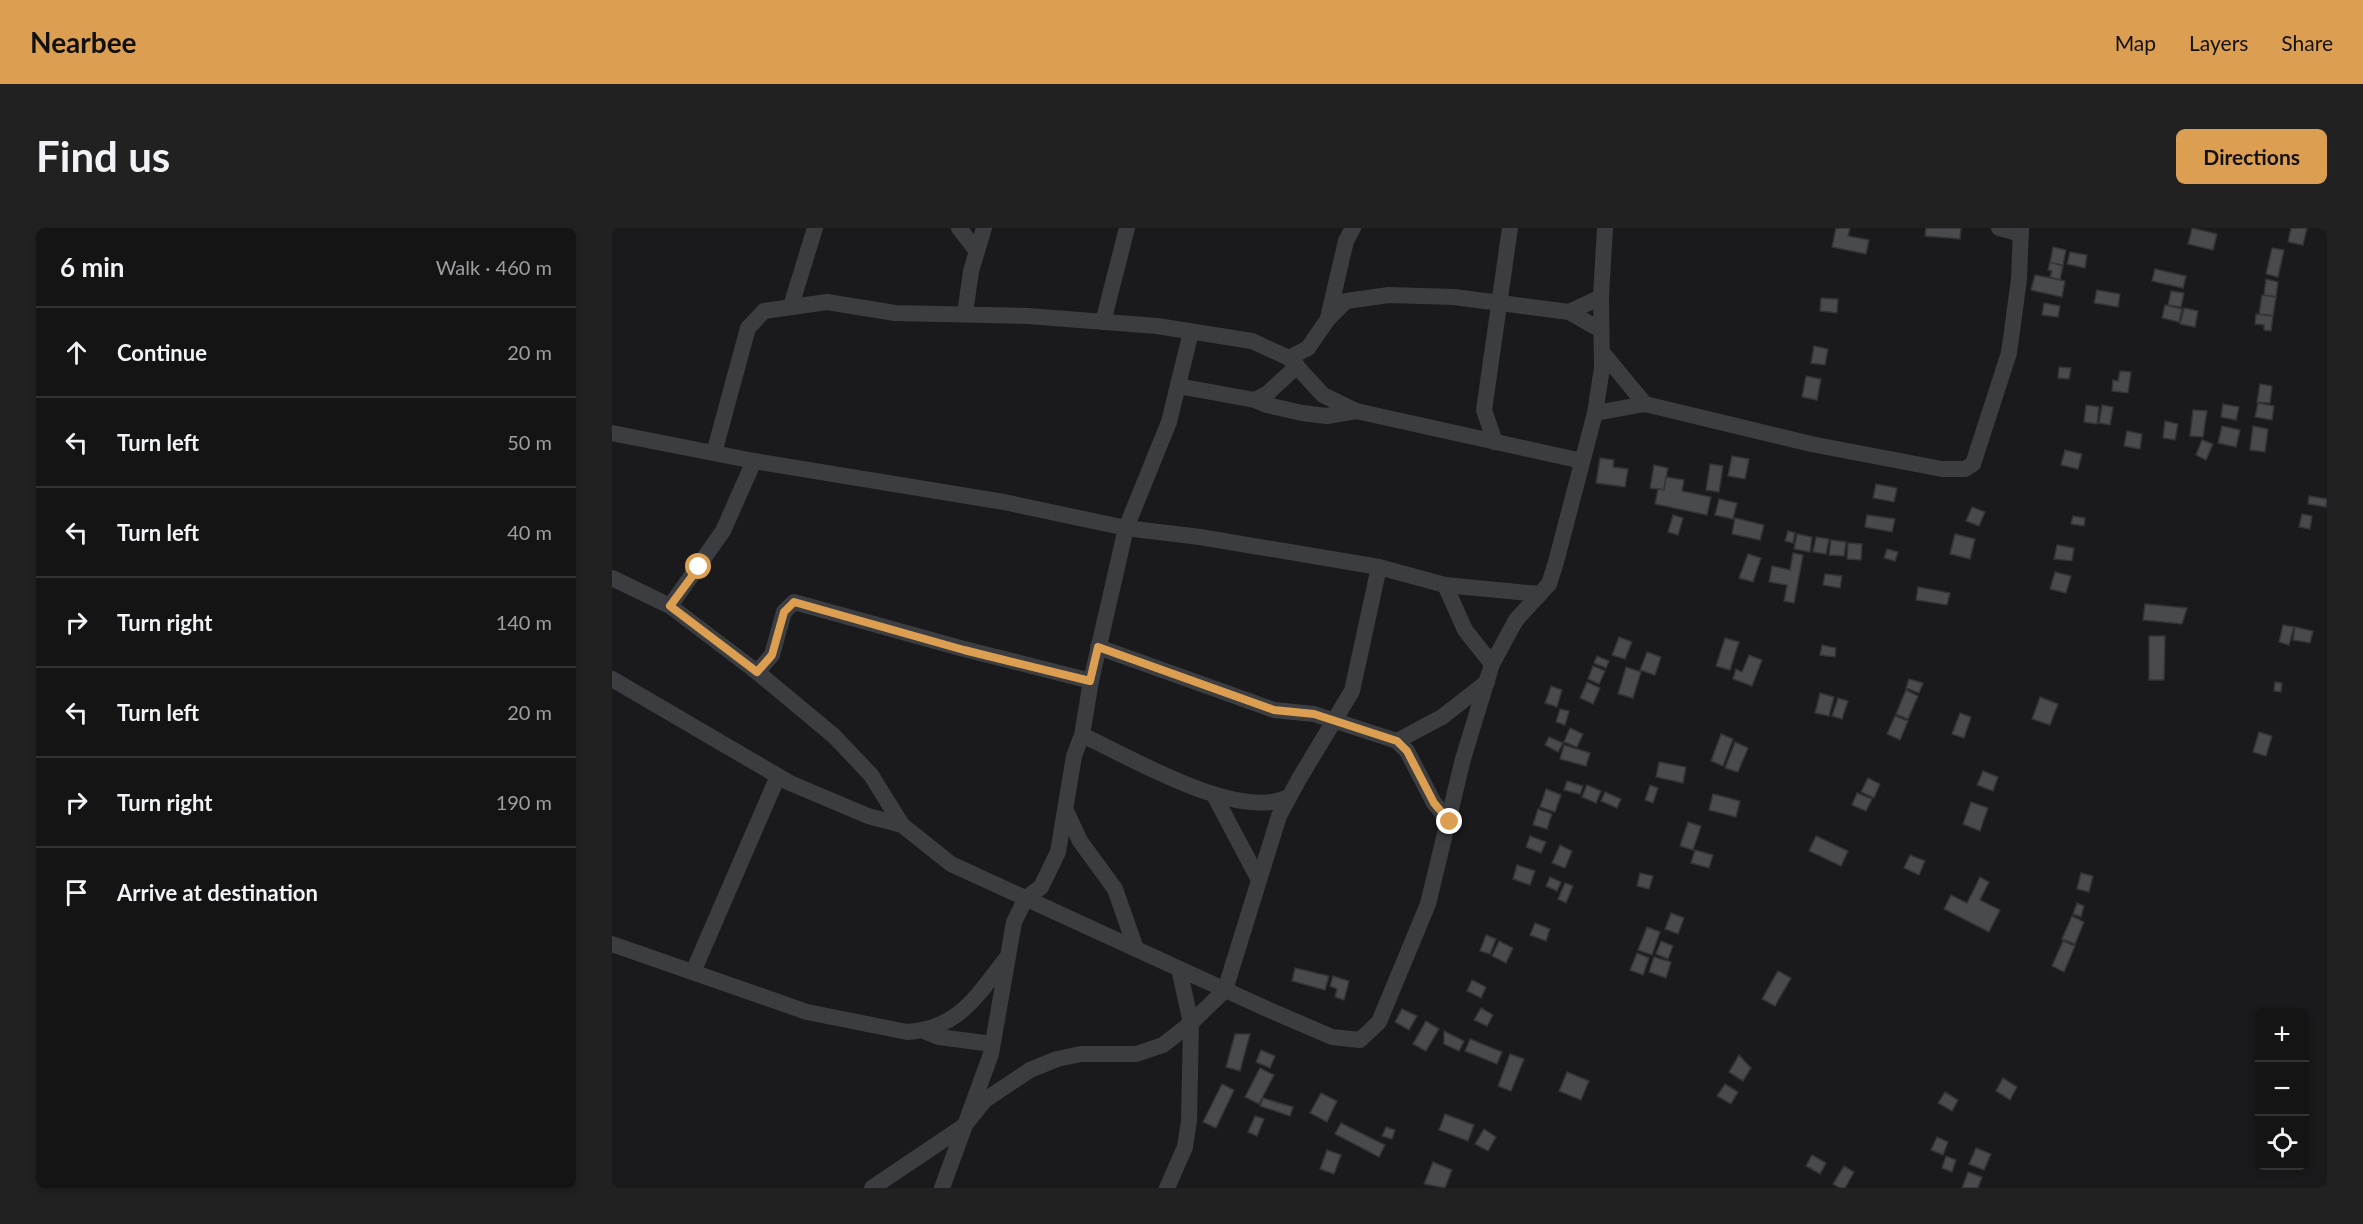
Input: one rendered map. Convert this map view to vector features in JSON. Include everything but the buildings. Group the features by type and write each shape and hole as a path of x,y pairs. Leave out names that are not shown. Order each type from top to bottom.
{"street":[{"path":"791,306 815,228"},
{"path":"959,228 976,250"},
{"path":"965,314 976,250 984,228"},
{"path":"1103,322 1127,228"},
{"path":"1328,319 1346,241 1353,228"},
{"path":"1495,442 1484,410 1509,228"},
{"path":"612,578 670,606 757,672 834,736 871,775 902,825 951,864 1332,1037 1360,1040 1379,1022 1428,904 1450,822 1463,759 1492,664 1516,620 1549,584 1556,562 1595,413 1602,368 1600,297 1605,228"},
{"path":"1595,413 1645,404 1811,444 1942,469 1965,469 1973,464 2008,353 2019,279 2021,231 1999,228"},
{"path":"1255,400 1268,393 1293,362 1308,348 1328,319 1346,301 1389,295 1454,297 1569,312 1601,330"},
{"path":"1569,312 1600,297"},
{"path":"714,453 748,328 764,311 827,302 896,313 965,314 1103,322 1252,341 1293,362 1323,395 1356,411 1582,461"},
{"path":"942,1188 992,1044 1014,922 1026,898 1041,887 1058,852 1074,756 1082,735 1090,681 1126,528 1169,422 1191,332"},
{"path":"1602,352 1645,404"},
{"path":"1178,386 1327,416 1356,411"},
{"path":"1467,435 1484,410"},
{"path":"612,433 754,461 1004,502 1126,528 1200,537 1379,567 1445,585 1540,594"},
{"path":"670,606 723,531 754,461"},
{"path":"872,1188 964,1126 986,1100 1030,1070 1057,1059 1081,1054 1136,1054 1163,1044 1191,1023 1225,990 1279,816 1352,691 1379,567"},
{"path":"1445,585 1465,630 1492,664"},
{"path":"757,672 772,655 784,612 794,602 964,650 1090,681"},
{"path":"1098,647 1274,710 1314,714 1397,741 1407,751 1434,803 1450,822"},
{"path":"612,679 778,776 868,816 902,825"},
{"path":"1397,741 1442,717 1487,682"},
{"path":"1082,735 1214,795 1253,804 1277,803 1289,797"},
{"path":"693,972 778,776"},
{"path":"1214,795 1259,879"},
{"path":"1066,811 1080,841 1115,889 1136,949"},
{"path":"612,944 807,1012 886,1030 924,1031 948,1023 966,1008 1007,957"},
{"path":"1167,1188 1185,1147 1189,1121 1191,1023 1179,969"},
{"path":"924,1031 939,1037 992,1044"}],"route":[{"path":"699,567 670,606 757,672 772,655 779,638 784,612 794,602 877,623 964,650 1022,662 1090,681 1098,647 1274,710 1314,714 1397,741 1407,751 1434,803 1450,822"}]}
